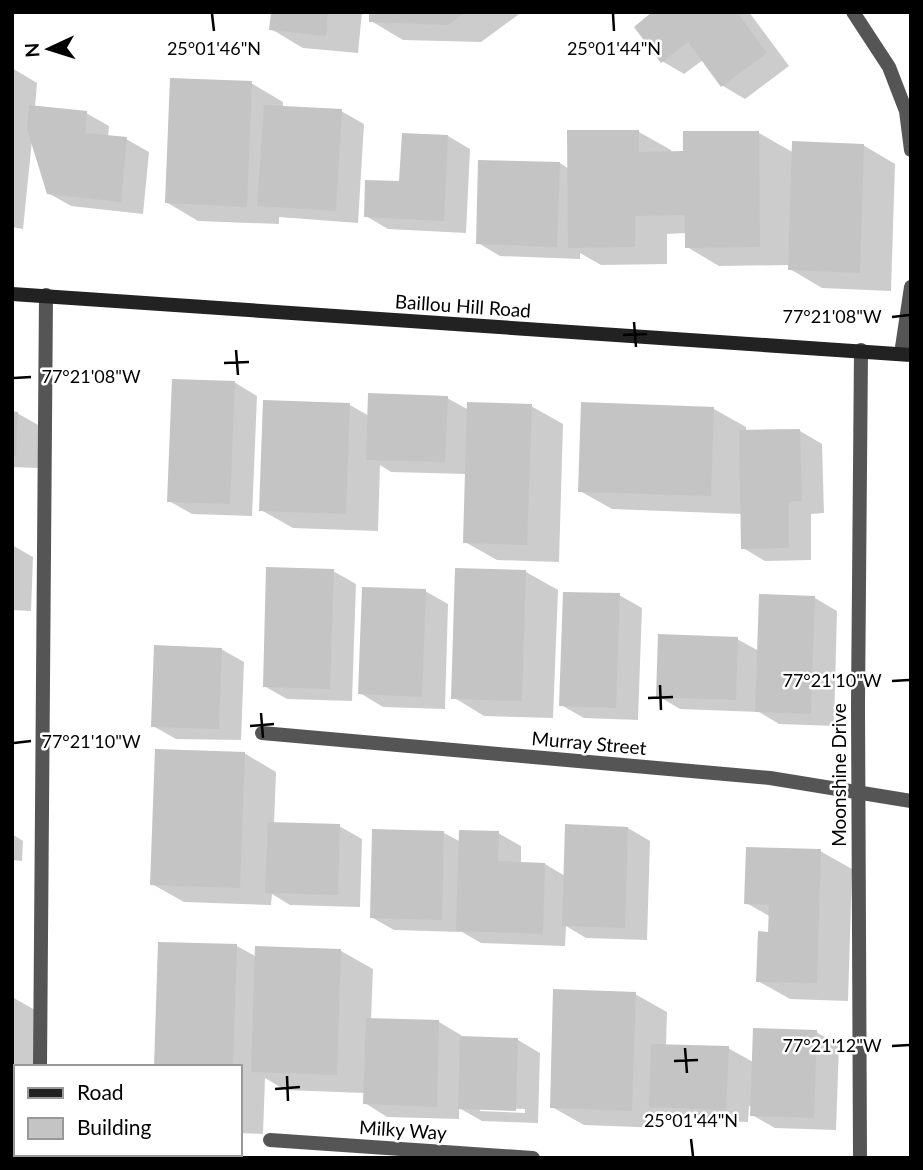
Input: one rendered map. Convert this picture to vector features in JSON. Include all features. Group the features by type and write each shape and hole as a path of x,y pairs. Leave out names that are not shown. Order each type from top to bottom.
{"main road":[{"name":"Baillou Hill Road","path":"12,294 906,354"}],"street":[{"path":"853,12 889,67 906,111 911,150"},
{"path":"906,354 911,287"},
{"path":"40,1065 46,295"},
{"name":"Moonshine Drive","path":"860,1158 858,794 861,350"},
{"name":"Murray Street","path":"262,733 770,778 911,801"},
{"name":"Milky Way","path":"270,1140 533,1158"}],"building":[{"path":"271,12 328,12 326,36 269,30"},
{"path":"369,12 466,12 448,25 369,22"},
{"path":"652,12 737,12 767,53 721,87 688,42 661,63 634,27"},
{"path":"170,78 252,81 247,207 165,203"},
{"path":"29,105 87,111 85,133 127,137 121,202 47,194 27,129"},
{"path":"264,105 342,109 336,211 257,206"},
{"path":"567,130 639,130 639,152 683,151 683,131 759,131 760,247 685,248 685,215 635,216 635,247 568,248"},
{"path":"402,133 448,135 444,221 364,217 365,180 399,181"},
{"path":"792,141 864,144 860,273 788,270"},
{"path":"478,160 560,162 557,247 476,244"},
{"path":"172,379 235,381 230,504 167,502"},
{"path":"368,393 448,396 445,462 366,460"},
{"path":"263,400 350,403 346,514 259,511"},
{"path":"467,402 532,404 527,545 463,543"},
{"path":"581,402 714,407 711,496 578,492"},
{"path":"12,411 18,412 16,456 12,456"},
{"path":"800,429 802,501 789,502 789,548 741,549 739,430"},
{"path":"266,567 334,569 330,689 263,687"},
{"path":"455,568 526,570 522,701 451,699"},
{"path":"362,587 426,589 422,697 358,694"},
{"path":"563,592 620,593 616,708 559,706"},
{"path":"759,594 815,596 811,714 755,712"},
{"path":"658,634 738,637 736,700 656,697"},
{"path":"154,645 222,648 219,729 151,727"},
{"path":"155,749 245,752 240,888 150,885"},
{"path":"268,822 340,824 338,895 265,893"},
{"path":"565,824 628,827 625,928 562,926"},
{"path":"372,829 444,831 442,920 370,918"},
{"path":"459,830 499,831 498,861 545,863 543,934 456,931"},
{"path":"746,847 821,849 817,983 756,982 758,931 768,932 769,905 744,904"},
{"path":"158,942 237,944 233,1065 154,1065"},
{"path":"255,946 341,949 337,1075 251,1072"},
{"path":"553,989 636,992 632,1111 550,1108"},
{"path":"366,1018 439,1020 437,1107 363,1104"},
{"path":"753,1028 817,1030 814,1118 750,1116"},
{"path":"460,1036 518,1038 516,1111 458,1109"},
{"path":"651,1044 729,1046 726,1110 649,1107"}]}
